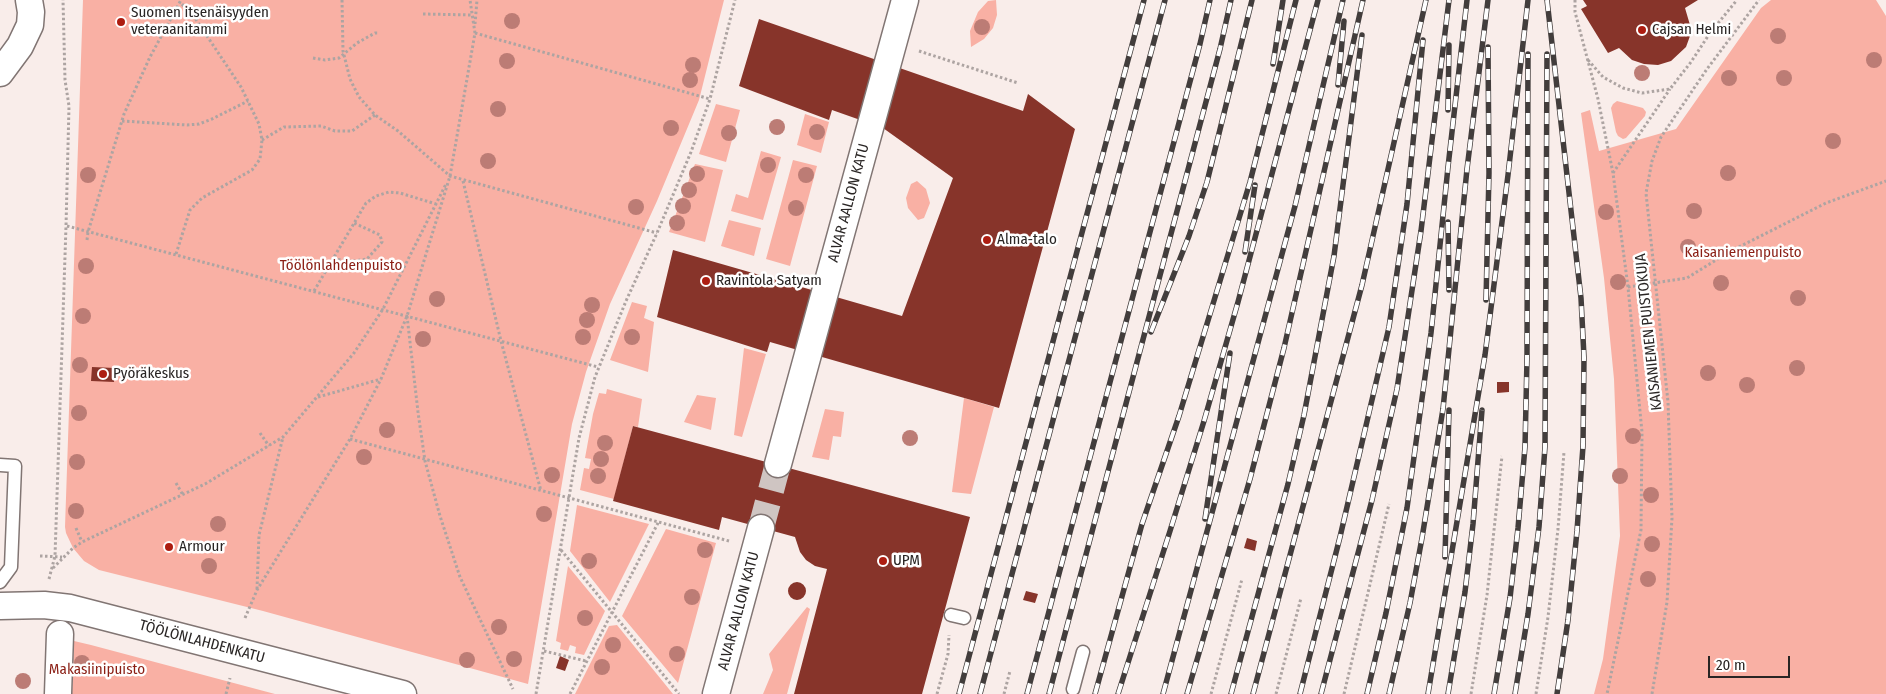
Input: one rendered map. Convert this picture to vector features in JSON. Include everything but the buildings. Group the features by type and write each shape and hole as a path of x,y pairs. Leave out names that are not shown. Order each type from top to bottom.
{"street":[{"path":"0,73 20,46 30,25 31,12 29,0"},
{"name":"ALVAR AALLON KATU","path":"778,464 905,0"},
{"name":"ALVAR AALLON KATU","path":"716,694 761,528"},
{"name":"TÖÖLÖNLAHDENKATU","path":"0,606 44,605 70,608 403,694"},
{"path":"58,694 60,634"}],"lane":[{"path":"0,465 14,466 11,567 0,582"},
{"path":"951,615 964,618"},
{"path":"1073,689 1083,652"}],"path":[{"path":"64,0 65,80 69,106 54,556 52,568 82,542 205,484 283,437 354,353 383,309 450,176"},
{"path":"342,0 344,54 350,79 359,98 375,115 398,131 450,176 657,233"},
{"path":"470,0 475,33"},
{"path":"246,618 257,590 350,440 381,378 407,316 450,176 475,33 477,0"},
{"path":"536,694 579,438 598,367 691,152 710,99 735,0"},
{"path":"1575,0 1575,12 1598,98 1613,173 1628,287 1642,432 1641,530 1607,694"},
{"path":"1613,173 1670,89 1737,0"},
{"name":"KAISANIEMEN PUISTOKUJA","path":"1652,694 1667,602 1672,518 1668,402 1646,193 1652,161 1661,137 1682,104 1759,0"},
{"path":"87,240 122,120 150,57 181,1 195,18 241,87 259,124 262,140 260,159 252,170 202,198 190,210 176,254"},
{"path":"423,14 472,15"},
{"path":"313,58 339,58 375,32 379,33"},
{"path":"475,33 710,99"},
{"path":"911,49 1018,83"},
{"path":"1587,59 1603,77 1623,88 1642,93 1670,89"},
{"path":"122,120 187,125 199,124 248,101"},
{"path":"262,140 284,127 320,126 335,131 352,131 375,115"},
{"path":"463,181 501,341 541,491"},
{"path":"1628,287 1687,278 1729,252 1826,203 1886,181"},
{"path":"314,291 366,203 376,196 389,192 400,193 436,204"},
{"path":"333,259 354,261 367,259 382,242 380,235 354,223"},
{"path":"66,226 598,367"},
{"path":"407,316 425,461 440,516 460,577 514,689"},
{"path":"318,397 381,378"},
{"path":"260,433 269,446"},
{"path":"257,590 259,535 283,437"},
{"path":"350,440 729,541"},
{"path":"1536,694 1548,616 1558,529 1564,452"},
{"path":"1471,694 1487,595 1502,456"},
{"path":"176,483 183,495"},
{"path":"1344,694 1389,504"},
{"path":"570,694 611,611 659,521"},
{"path":"76,528 82,542"},
{"path":"561,550 680,694"},
{"path":"40,556 63,557"},
{"path":"1211,694 1242,579"},
{"path":"1276,694 1302,598"},
{"path":"544,650 586,661"},
{"path":"937,694 948,654"},
{"path":"1004,694 1010,671"},
{"path":"226,694 231,674"}],"green space":[{"name":"Töölönlahdenpuisto","path":"83,0 724,0 699,100 657,201 610,304 586,372 572,424 528,684 263,611 99,570 84,561 73,548 65,527"},
{"path":"996,0 997,15 993,28 984,39 971,47 970,31 978,12 988,1"},
{"name":"Kaisaniemenpuisto","path":"1771,0 1876,0 1886,16 1886,694 1594,694 1603,659 1620,536 1614,379 1604,278 1581,113 1590,110 1599,151 1676,129 1761,8"},
{"path":"1617,101 1643,108 1646,112 1645,116 1623,139 1616,132 1611,108"},
{"path":"716,104 740,110 726,162 699,154"},
{"path":"805,114 829,122 821,153 797,145"},
{"path":"761,151 781,157 763,220 731,211 736,194 748,198"},
{"path":"793,160 817,166 790,266 766,259"},
{"path":"695,164 723,170 705,242 669,232"},
{"path":"917,181 926,189 930,203 924,218 918,220 908,208 906,198 911,184"},
{"path":"729,220 761,228 754,256 721,246"},
{"path":"632,302 647,306 644,318 654,322 648,372 610,360"},
{"path":"744,348 766,354 742,437 734,435"},
{"path":"607,389 642,399 638,427 633,426 614,499 580,490 584,468 589,469 591,459 585,458 593,414 599,393 606,394"},
{"path":"697,395 716,398 711,430 684,422"},
{"path":"964,398 994,407 971,494 952,492"},
{"path":"825,409 844,412 841,437 833,436 829,460 812,457"},
{"path":"577,505 649,524 610,602 570,551"},
{"path":"666,529 716,543 678,683 622,616"},
{"path":"568,566 605,611 584,655 575,653 576,647 570,645 568,651 560,649 561,643 556,641"},
{"path":"807,607 810,609 787,694 763,694 773,670 769,654"},
{"path":"617,625 673,694 575,694 609,626"},
{"name":"Makasiinipuisto","path":"74,641 91,645 275,694 72,694"}],"tunnel":[{"path":"761,528 778,464"}],"railway":[{"path":"959,694 1144,0"},
{"path":"980,694 1165,0"},
{"path":"1027,694 1200,44 1210,0"},
{"path":"1049,694 1220,49 1231,0"},
{"path":"1151,332 1189,236 1207,182 1252,0"},
{"path":"1273,64 1283,0"},
{"path":"1095,694 1142,524 1179,416 1250,182 1296,0"},
{"path":"1118,694 1204,421 1238,302 1318,0"},
{"path":"1163,694 1295,206 1343,0"},
{"path":"1187,694 1250,479 1284,348 1363,0"},
{"path":"1253,694 1362,285 1426,0"},
{"path":"1321,694 1372,500 1397,389 1421,231 1449,0"},
{"path":"1367,694 1386,613 1407,508 1431,333 1467,0"},
{"path":"1389,694 1410,603 1443,409 1467,169 1488,0"},
{"path":"1428,694 1485,355 1528,0"},
{"path":"1547,0 1581,298 1584,357 1583,446 1577,531 1568,620 1557,694"},
{"path":"1338,85 1344,21"},
{"path":"1231,694 1288,484 1304,415 1334,256 1362,35"},
{"path":"1300,694 1340,537 1389,327 1407,204 1423,40"},
{"path":"1448,110 1449,45"},
{"path":"1486,300 1489,173 1488,47"},
{"path":"1494,694 1510,598 1525,447 1528,54"},
{"path":"1515,694 1539,527 1545,447 1547,54"},
{"path":"1245,252 1255,185"},
{"path":"1448,222 1449,290"},
{"path":"1205,519 1230,353"},
{"path":"1445,557 1449,410"},
{"path":"1448,694 1465,592 1473,524 1482,410"}],"place":[{"name":"Suomen itsenäisyyden veteraanitammi","path":"121,22"},
{"name":"Cajsan Helmi","path":"1642,30"},
{"name":"Alma-talo","path":"987,240"},
{"name":"Ravintola Satyam","path":"706,281"},
{"name":"Pyöräkeskus","path":"103,374"},
{"name":"Armour","path":"169,547"},
{"name":"UPM","path":"883,561"}]}
